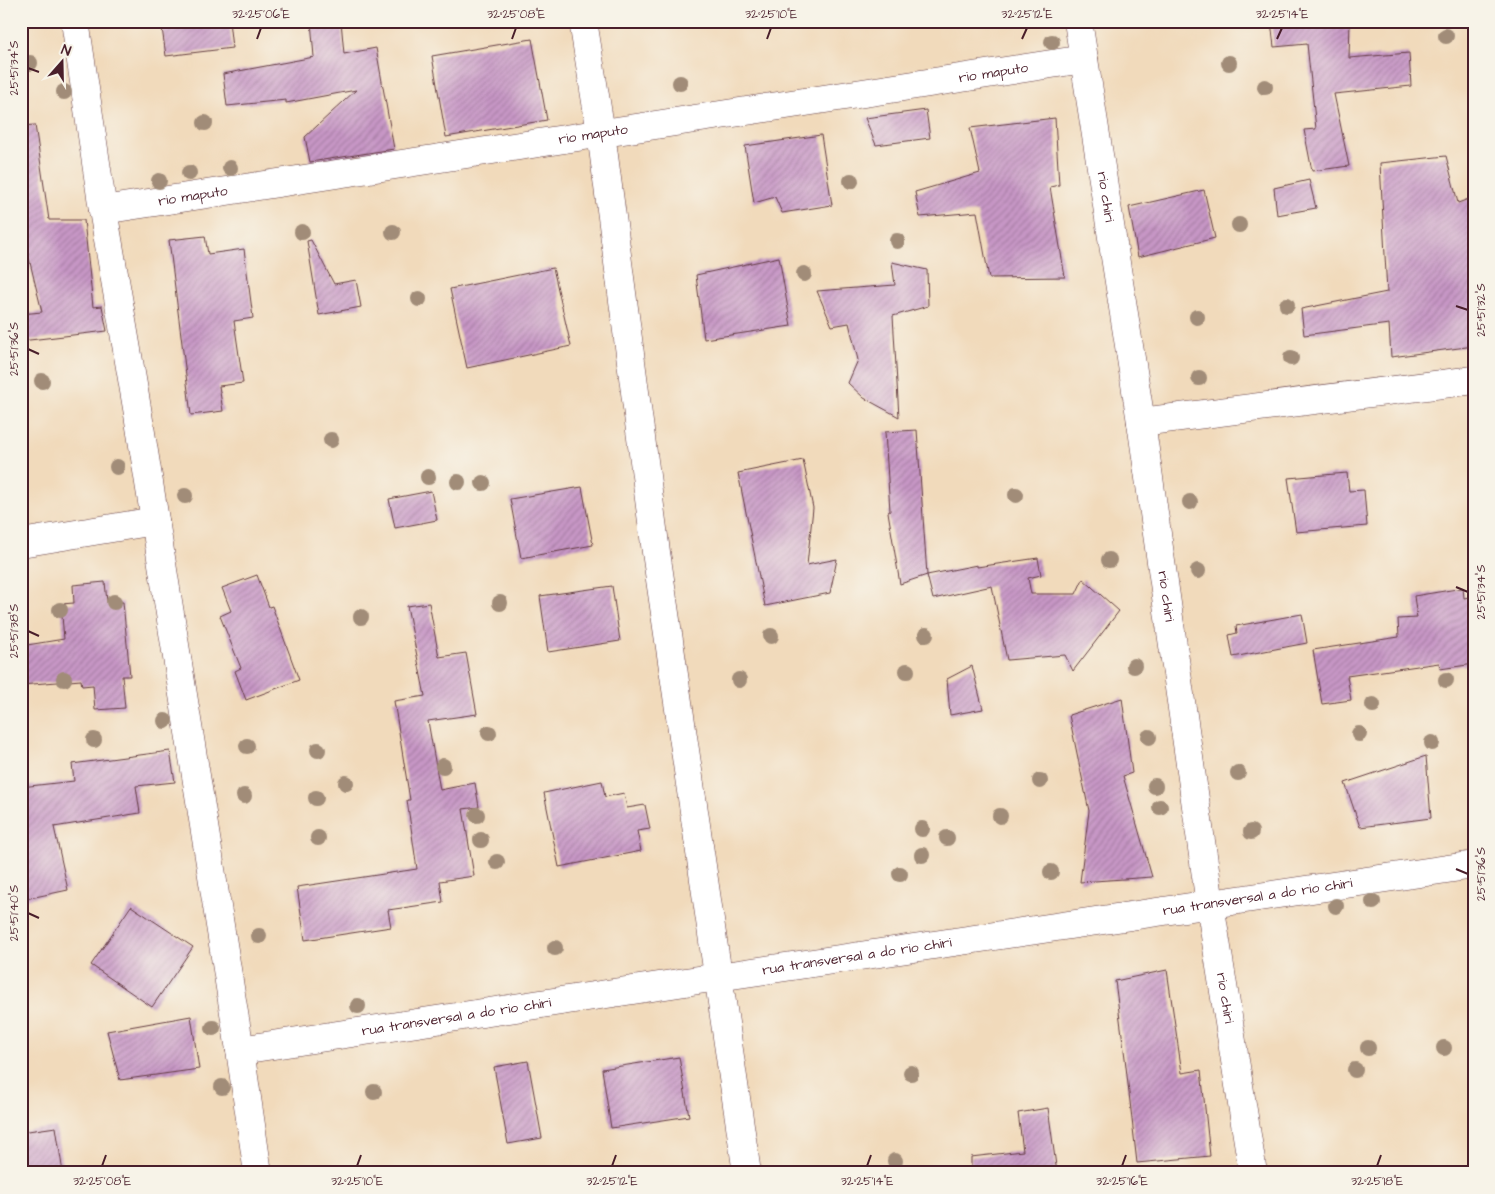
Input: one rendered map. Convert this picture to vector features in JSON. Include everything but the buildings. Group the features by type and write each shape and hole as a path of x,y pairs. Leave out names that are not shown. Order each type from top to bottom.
{"street":[{"path":"74,21 240,1050 258,1173"},
{"path":"583,21 601,133 656,552 747,1173"},
{"name":"rio chiri","path":"1078,21 1141,422 1210,904 1253,1173"},
{"name":"rio maputo","path":"103,210 1084,59"},
{"path":"1141,422 1474,380"},
{"path":"21,543 155,521"},
{"name":"rua transversal a do rio chiri","path":"240,1050 1474,865"}]}
